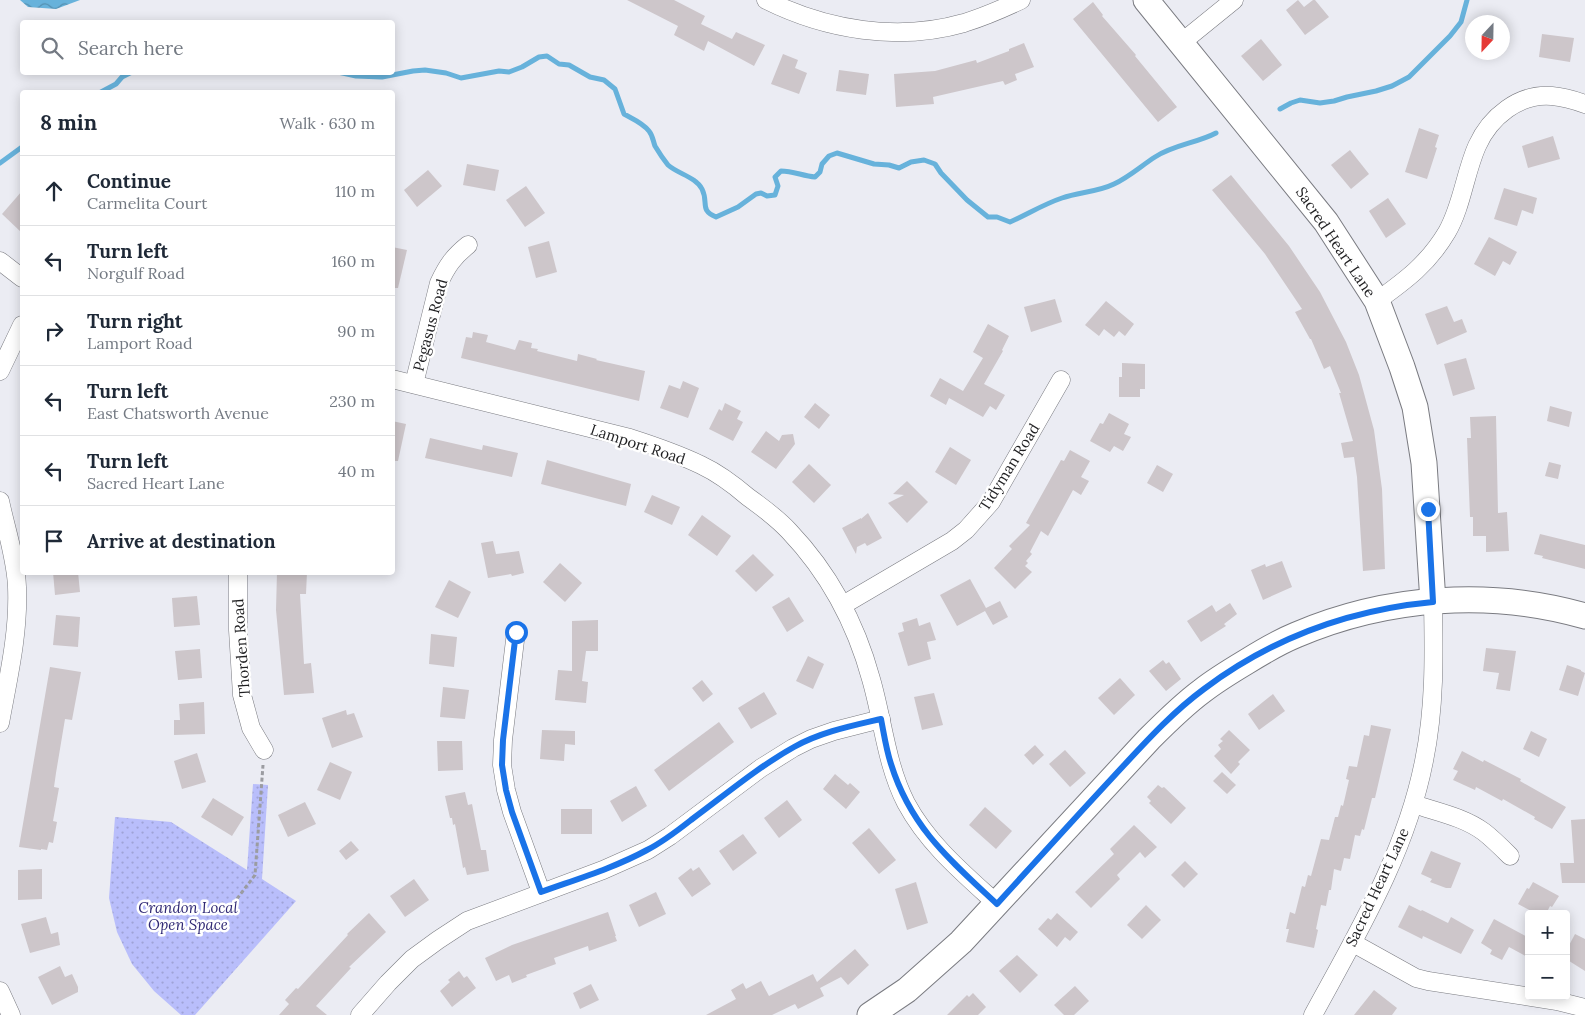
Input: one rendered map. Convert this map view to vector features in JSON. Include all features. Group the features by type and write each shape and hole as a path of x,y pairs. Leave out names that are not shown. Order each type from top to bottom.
{"street":[{"path":"766,0 829,25 864,30 901,32 935,29 964,23 993,13 1021,0"},
{"name":"Sacred Heart Lane","path":"1146,0 1326,222 1377,301 1415,407 1424,464 1433,602 1434,662 1432,714 1414,804 1398,850 1376,896 1313,1015"},
{"path":"1181,43 1234,0"},
{"path":"1377,301 1410,277 1426,262 1438,246 1448,230 1477,146 1487,128 1499,115 1511,105 1531,98 1550,96 1568,98 1585,104"},
{"name":"Pegasus Road","path":"414,384 439,283 446,267 455,255 468,245"},
{"path":"0,261 20,276"},
{"path":"0,371 20,329"},
{"name":"Lamport Road","path":"395,380 630,438 667,450 703,466 734,486 789,531 814,561 843,605 871,678 891,763 906,802 918,822 945,856 997,904"},
{"name":"Tidyman Road","path":"843,605 952,541 978,517 991,502 1061,380"},
{"path":"0,501 17,586 12,652 0,723"},
{"name":"Thorden Road","path":"238,575 238,630 242,695 251,728 264,750"},
{"path":"870,1015 907,990 961,942 1149,739 1178,711 1210,685 1264,651 1295,635 1324,624 1401,605 1466,599 1497,600 1532,604 1585,616"},
{"path":"516,632 503,740 502,765 512,812 541,892"},
{"path":"360,1015 388,983 412,960 467,921 603,870 648,850 769,763 811,739 881,719"},
{"path":"1414,804 1475,826 1510,856"},
{"path":"1352,942 1410,975 1428,981 1557,1001 1585,1008"},
{"path":"0,991 12,1015"}],"path":[{"path":"233,904 255,875 264,750"}],"green space":[{"name":"Crandon Local Open Space","path":"253,784 268,785 262,879 296,901 195,1015 181,1015 154,991 132,964 117,932 109,898 115,817 171,822 247,870"}],"water":[{"path":"20,0 80,0 56,9 28,7"}],"building":[{"path":"627,0 674,0 705,16 701,24 732,39 736,32 765,45 754,66 708,41 704,51 674,35 678,26"},
{"path":"1298,0 1304,7 1315,0 1329,17 1305,35 1286,10"},
{"path":"1093,2 1102,16 1177,107 1158,122 1073,19"},
{"path":"1542,34 1574,38 1570,62 1539,57"},
{"path":"1261,39 1282,65 1263,81 1241,56"},
{"path":"1024,43 1034,67 1015,74 1017,80 1005,85 1003,81 933,97 934,104 896,107 894,74 935,71 976,60 977,63"},
{"path":"783,54 798,60 795,68 807,73 799,94 771,84"},
{"path":"839,70 869,74 866,95 836,91"},
{"path":"1419,128 1439,135 1427,179 1405,172"},
{"path":"1553,136 1560,159 1528,168 1522,146"},
{"path":"1350,150 1369,174 1351,189 1331,165"},
{"path":"467,164 499,170 495,191 463,185"},
{"path":"428,170 442,186 417,207 404,190"},
{"path":"1231,175 1289,246 1320,292 1346,342 1359,375 1374,430 1382,489 1385,569 1363,571 1354,457 1344,458 1341,443 1353,441 1339,393 1341,393 1330,366 1324,369 1311,339 1295,312 1302,309 1265,254 1212,190"},
{"path":"526,186 545,213 525,227 506,200"},
{"path":"1504,188 1537,198 1533,214 1522,210 1517,226 1494,219"},
{"path":"20,193 20,231 2,214"},
{"path":"1388,198 1406,224 1386,238 1369,211"},
{"path":"1489,237 1517,252 1510,265 1503,261 1495,276 1474,264"},
{"path":"549,241 557,272 536,278 528,247"},
{"path":"395,248 407,250 398,288 395,288"},
{"path":"1055,299 1062,322 1031,332 1024,307"},
{"path":"1106,301 1134,324 1125,336 1119,331 1114,337 1104,329 1099,336 1085,325"},
{"path":"1447,306 1454,322 1462,319 1467,332 1437,345 1425,314"},
{"path":"988,324 1009,336 1003,351 984,384 1005,395 996,410 990,406 983,417 949,398 946,405 930,396 940,378 963,391 983,358 973,352"},
{"path":"473,332 488,335 486,342 515,350 519,340 532,343 531,348 538,349 537,351 577,361 578,354 645,371 639,401 461,358 466,337 472,338"},
{"path":"1466,358 1475,389 1453,396 1444,364"},
{"path":"1122,363 1145,364 1145,389 1140,389 1140,397 1119,397 1119,377 1122,377"},
{"path":"683,381 699,388 688,418 660,408 669,385 680,389"},
{"path":"725,403 741,411 737,419 743,422 733,441 709,429 719,409 722,411"},
{"path":"815,403 830,415 819,429 804,417"},
{"path":"1550,406 1572,412 1569,427 1547,421"},
{"path":"1109,413 1129,424 1124,434 1131,437 1123,451 1114,446 1110,452 1090,441 1100,423 1103,424"},
{"path":"1496,416 1498,513 1507,512 1509,551 1486,552 1486,536 1473,536 1473,517 1470,517 1467,438 1471,438 1470,417"},
{"path":"395,422 406,424 398,461 395,461"},
{"path":"766,431 779,441 782,435 793,434 795,444 776,469 751,452"},
{"path":"430,438 482,450 483,445 518,453 512,477 425,458"},
{"path":"950,447 971,460 956,485 935,472"},
{"path":"1070,450 1090,461 1081,477 1089,481 1081,495 1073,490 1048,536 1041,531 1030,552 1032,554 1026,561 1028,563 1025,566 1032,572 1015,589 994,568 1012,549 1009,546 1030,525 1026,523 1061,460 1064,461"},
{"path":"547,460 631,484 626,506 541,484"},
{"path":"1549,462 1561,465 1558,479 1545,476"},
{"path":"809,464 831,485 814,503 792,482"},
{"path":"1157,465 1173,474 1163,492 1147,483"},
{"path":"907,481 928,502 907,523 888,503 904,495 893,494"},
{"path":"652,495 680,507 672,525 644,512"},
{"path":"868,513 882,538 867,546 865,543 857,547 856,554 842,528 861,519"},
{"path":"702,515 731,536 717,556 688,535"},
{"path":"1540,534 1585,545 1585,569 1542,558 1543,556 1534,554"},
{"path":"493,541 496,554 519,551 524,573 488,578 481,543"},
{"path":"753,554 774,575 756,592 735,571"},
{"path":"1282,561 1292,587 1263,600 1251,570 1265,564 1266,567"},
{"path":"560,563 582,583 565,602 543,582"},
{"path":"53,575 78,575 80,592 55,595"},
{"path":"277,575 307,575 306,594 300,594 304,664 311,663 314,693 284,695 276,610"},
{"path":"970,579 986,608 1000,601 1008,617 993,625 985,611 957,626 940,595"},
{"path":"449,580 471,592 458,618 435,607"},
{"path":"197,596 200,625 174,627 172,598"},
{"path":"789,597 804,621 787,632 772,607"},
{"path":"1230,603 1237,614 1224,624 1226,626 1201,642 1187,621 1212,605 1216,612"},
{"path":"56,615 80,617 78,647 53,645"},
{"path":"917,618 919,626 930,622 936,640 927,642 931,659 908,666 898,633 904,631 902,623"},
{"path":"598,620 598,651 586,651 582,681 588,682 586,703 555,700 558,670 572,671 572,621"},
{"path":"431,634 457,637 454,667 429,664"},
{"path":"1486,648 1516,651 1510,691 1496,689 1499,673 1483,671"},
{"path":"200,649 202,678 178,680 175,651"},
{"path":"808,656 824,664 813,689 796,681"},
{"path":"1163,660 1166,664 1169,662 1181,679 1166,691 1149,671"},
{"path":"1567,665 1585,673 1578,696 1559,690"},
{"path":"50,667 81,672 72,720 65,719 56,773 54,787 59,788 53,821 57,822 53,843 49,842 47,850 41,850 19,847"},
{"path":"1120,678 1135,695 1114,715 1098,698"},
{"path":"702,680 713,694 703,702 692,688"},
{"path":"443,687 469,690 465,719 440,717"},
{"path":"764,692 777,714 751,729 738,708"},
{"path":"934,693 943,725 922,730 914,697"},
{"path":"1273,694 1285,711 1259,730 1248,714"},
{"path":"204,702 205,734 174,735 174,720 180,720 179,704"},
{"path":"346,710 347,715 354,713 363,737 332,748 322,718"},
{"path":"719,722 734,742 669,791 654,770"},
{"path":"1371,725 1391,729 1375,798 1372,798 1364,830 1362,829 1360,836 1355,835 1350,859 1344,858 1341,871 1334,869 1331,890 1329,890 1326,906 1321,905 1314,948 1286,942 1289,929 1286,929 1290,912 1295,914 1302,886 1305,887 1308,875 1311,876 1321,839 1329,840 1335,817 1338,817 1341,805 1343,806 1349,780 1346,779 1349,766 1357,767 1364,735 1369,736"},
{"path":"542,730 575,731 575,745 565,744 564,761 540,759"},
{"path":"1229,730 1250,750 1238,762 1240,764 1231,774 1214,756 1221,749 1218,745 1223,741 1220,739"},
{"path":"1531,731 1547,739 1539,757 1523,749"},
{"path":"437,741 462,741 463,770 438,771"},
{"path":"1035,745 1044,755 1033,765 1024,755"},
{"path":"1065,750 1086,773 1070,787 1049,764"},
{"path":"1462,751 1521,779 1520,781 1566,807 1552,829 1503,799 1502,801 1476,787 1475,790 1453,780 1458,771 1453,769"},
{"path":"197,753 206,782 182,789 174,761"},
{"path":"330,762 352,772 340,800 317,790"},
{"path":"1222,772 1236,785 1227,794 1213,781"},
{"path":"835,774 860,792 846,809 823,789"},
{"path":"1158,785 1162,788 1164,787 1186,808 1171,824 1149,803 1151,801 1147,797"},
{"path":"636,786 647,806 622,822 610,801"},
{"path":"465,792 468,805 472,804 481,850 486,850 489,871 467,875 465,867 463,868 455,824 453,825 452,818 450,818 445,796"},
{"path":"213,798 244,817 232,836 201,817"},
{"path":"787,800 802,820 779,838 764,818"},
{"path":"305,802 316,824 288,837 278,815"},
{"path":"985,807 1012,831 996,849 969,825"},
{"path":"561,809 592,809 592,834 561,834"},
{"path":"1585,819 1585,883 1562,883 1560,863 1574,863 1571,820"},
{"path":"1134,825 1157,847 1145,858 1140,852 1117,875 1120,879 1091,908 1075,892 1114,854 1110,849"},
{"path":"869,828 896,860 879,874 852,843"},
{"path":"743,834 757,853 733,871 719,851"},
{"path":"351,841 359,850 346,860 339,851"},
{"path":"1431,851 1461,863 1451,888 1430,882 1432,879 1421,874"},
{"path":"1185,861 1198,874 1184,888 1171,875"},
{"path":"699,867 711,884 692,897 678,878 691,868 693,871"},
{"path":"42,869 42,899 18,900 18,870"},
{"path":"414,879 429,900 405,917 390,896"},
{"path":"916,882 928,923 907,930 895,889"},
{"path":"1533,882 1559,896 1548,910 1529,910 1518,904 1527,888 1529,889"},
{"path":"656,892 666,914 639,927 629,905"},
{"path":"1146,905 1161,920 1142,939 1127,925"},
{"path":"1409,905 1448,923 1451,917 1474,930 1461,954 1423,936 1422,939 1398,927"},
{"path":"608,912 617,941 589,951 588,946 554,958 556,964 526,975 527,977 512,983 509,975 496,981 485,958 512,945"},
{"path":"369,913 386,932 349,967 351,968 316,1006 327,1015 279,1015 289,1004 285,1000 296,988 298,989 347,934"},
{"path":"1057,913 1078,932 1070,941 1065,937 1057,947 1038,929 1048,918 1051,920"},
{"path":"46,917 51,934 58,932 60,945 30,953 21,924"},
{"path":"1494,919 1525,936 1525,956 1509,947 1502,960 1490,954 1492,950 1481,943"},
{"path":"1575,934 1585,939 1585,971 1570,962 1570,943"},
{"path":"855,949 869,965 848,985 841,977 820,988 824,996 798,1009 795,1004 772,1015 706,1015 736,999 731,990 743,983 746,989 761,981 769,996 813,974 817,982"},
{"path":"1017,955 1038,975 1020,993 999,971"},
{"path":"60,966 65,977 72,974 78,987 78,992 52,1005 38,977"},
{"path":"459,971 464,978 467,976 476,988 452,1007 440,991 450,982 448,980"},
{"path":"591,984 599,1000 580,1009 573,993"},
{"path":"1075,986 1089,1001 1074,1015 1064,1015 1054,1005"},
{"path":"1374,990 1397,1008 1392,1015 1354,1015"},
{"path":"973,993 986,1007 978,1015 947,1015 967,995 969,997"}],"waterway":[{"path":"1280,109 1300,100 1320,103 1376,91 1392,86 1409,77 1450,36 1461,22 1467,0"},
{"path":"395,74 425,70 446,73 461,78 499,71 509,72 539,57 547,56 559,64 569,65 590,77 604,80 615,89 624,114 647,128 655,146 668,165 696,181 704,194 706,209 716,217 738,207 756,194 775,195 778,186 775,177 781,171 815,177 829,156 837,153 874,164 899,168 911,162 924,160 935,164 967,200 988,217 997,217 1010,222 1062,198 1108,187 1162,153 1216,133"},
{"path":"105,90 116,84 126,75"},
{"path":"352,75 382,77 392,75"},
{"path":"0,163 20,148"}],"route":[{"path":"516,632 503,740 502,765 512,812 541,892 603,870 648,850 670,836 761,768 793,748 834,731 881,719 897,781 906,802 918,822 945,856 997,904 1149,739 1203,690 1264,651 1295,635 1324,624 1367,612 1401,605 1433,602 1428,509"}]}
